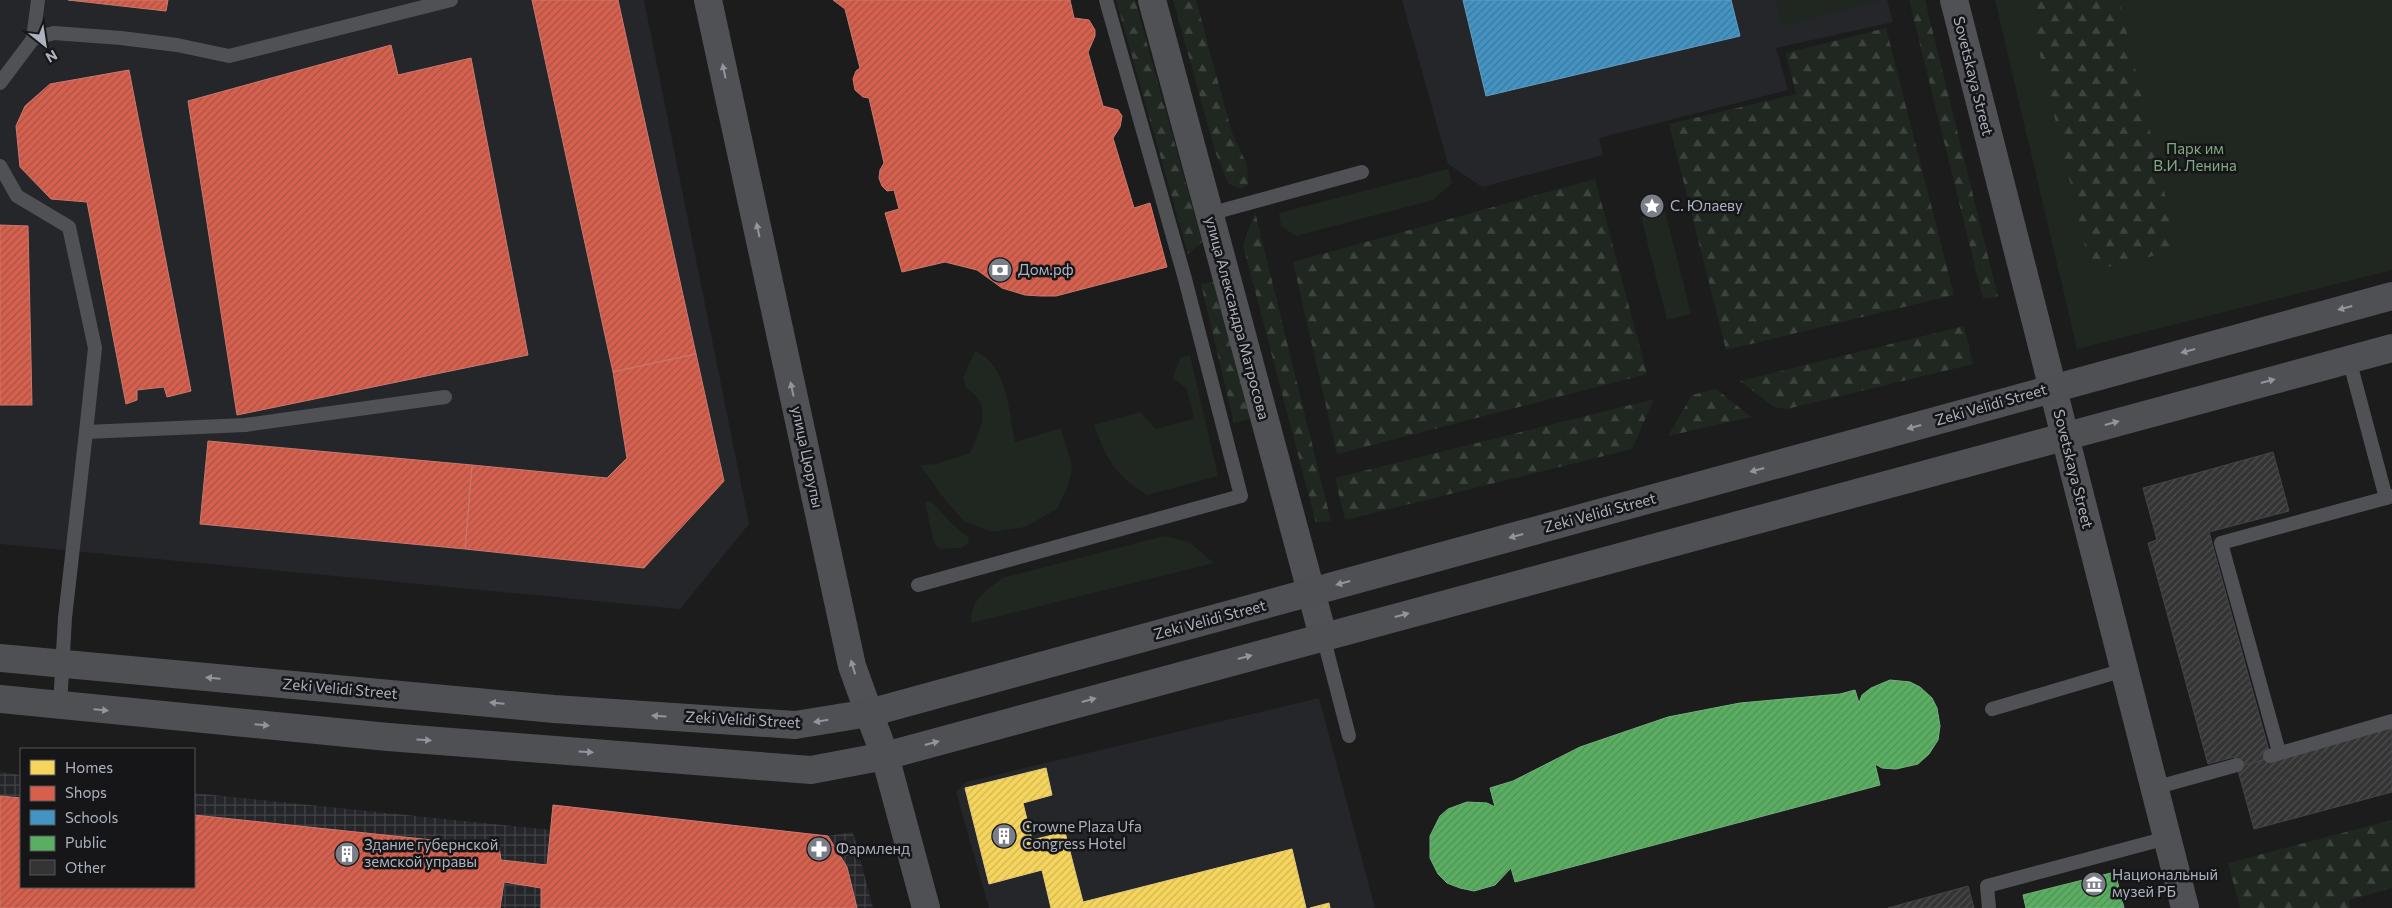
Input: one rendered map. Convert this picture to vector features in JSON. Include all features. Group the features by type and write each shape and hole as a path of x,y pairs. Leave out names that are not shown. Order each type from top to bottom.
{"main road":[{"name":"Zeki Velidi Street","path":"0,658 554,708 795,725 869,713 2052,387 2392,296"},
{"path":"0,700 388,737 811,770 885,756 2392,348"},
{"name":"улица Цюрупы","path":"869,713 885,756 926,908"}],"street":[{"name":"улица Цюрупы","path":"708,0 852,666 869,713"},
{"name":"улица Александра Матросова","path":"1152,0 1323,636"},
{"name":"Sovetskaya Street","path":"1954,0 2185,908"}],"lane":[{"path":"0,83 33,39 38,0"},
{"path":"33,39 54,33 121,38 177,45 229,56 452,0"},
{"path":"918,586 1241,496 1185,279 1106,0"},
{"path":"0,166 17,196 69,227 95,348 65,618 60,706"},
{"path":"1209,214 1362,172"},
{"path":"2349,359 2389,497 2221,543 2274,754 2392,720"},
{"path":"86,432 245,426 445,397"},
{"path":"1323,636 1349,736"},
{"path":"1992,709 2124,670"},
{"path":"2154,788 2237,765"},
{"path":"1988,908 1987,886 2167,838"}],"shaded area":[{"path":"0,0 644,0 749,524 680,609 0,544"},
{"path":"1402,0 1887,0 1893,22 1776,48 1788,90 1599,138 1603,155 1482,187 1448,164"},
{"path":"1319,698 1375,908 989,908 956,792 966,782"},
{"name":"Здание губернской земской управы","path":"0,772 20,775 20,888 195,888 195,793 551,830 553,805 828,836 853,832 873,908 0,908"}],"green space":[{"path":"1116,0 1135,0 1202,242 1188,254"},
{"path":"1173,0 1196,0 1232,133 1247,165 1248,185 1240,189 1229,184 1216,154"},
{"path":"1776,0 1879,0 1880,1 1782,26"},
{"path":"1909,0 1925,0 1998,297 1983,299"},
{"name":"Парк им В.И. Ленина","path":"1995,0 2392,0 2392,270 2077,349"},
{"path":"2027,0 2119,0 2178,250 2091,271"},
{"path":"1886,28 1954,295 1726,350 1669,124 1796,94 1786,53"},
{"path":"1448,169 1452,183 1433,200 1296,236 1281,226 1279,213"},
{"path":"1595,179 1647,374 1337,454 1293,262"},
{"path":"1665,211 1691,314 1667,320 1641,217"},
{"path":"1255,212 1331,521 1316,523 1243,245"},
{"path":"1218,281 1250,419 1234,423 1201,284"},
{"path":"1964,326 1973,364 1787,409 1774,407 1740,381"},
{"path":"975,351 986,357 1001,378 1015,442 1061,428 1072,467 1068,487 1057,509 1025,527 993,532 965,522 945,500 920,465 936,464 970,453 981,427 982,410 980,402 975,395 966,388 963,378"},
{"path":"1190,355 1218,476 1147,495 1127,481 1113,466 1103,448 1094,425 1141,412 1155,429 1194,419 1187,389 1173,378 1180,358"},
{"path":"1716,389 1751,417 1668,436 1692,395"},
{"path":"1654,399 1632,449 1345,520 1335,478"},
{"path":"931,501 952,524 968,537 969,543 960,548 940,549 934,543 925,502"},
{"path":"1164,536 1189,542 1214,563 971,623 973,608 980,596 1003,578"},
{"path":"2392,820 2392,888 2349,900 2350,908 2240,908 2228,863"}],"building: Homes":[{"name":"Crowne Plaza Ufa Congress Hotel","path":"1046,768 1052,795 1023,803 1032,840 1065,832 1083,902 1292,849 1306,908 1051,908 1042,870 989,884 965,788"},
{"path":"1329,903 1330,908 1310,908"}],"building: Shops":[{"path":"68,0 168,0 166,11"},
{"path":"532,0 618,0 696,354 613,372"},
{"path":"833,0 1070,0 1074,18 1089,20 1095,30 1095,36 1088,52 1103,106 1118,110 1122,116 1120,127 1113,138 1134,208 1150,203 1167,267 1056,296 1025,295 1002,288 977,270 945,262 902,272 885,213 899,209 894,190 887,191 882,186 879,178 880,170 884,163 869,98 863,97 855,90 853,79 856,71 860,68 845,9"},
{"path":"391,45 398,75 471,58 528,355 237,415 188,101"},
{"path":"129,70 191,391 167,397 164,387 137,390 137,400 126,404 87,202 51,199 20,167 16,126 25,106 50,84"},
{"path":"0,225 28,226 32,405 0,405"},
{"path":"696,354 724,481 644,568 465,549 472,465 607,478 627,458 613,372"},
{"path":"208,441 472,465 465,549 200,524"},
{"name":"Здание губернской земской управы","path":"0,796 20,798 20,888 195,888 195,815 499,847 501,860 547,865 553,805 828,836 847,867 857,908 541,908 541,888 504,882 500,908 0,908"}],"building: Schools":[{"path":"1463,0 1731,0 1740,36 1486,96"}],"building: Public":[{"path":"1890,680 1910,682 1920,687 1932,698 1937,708 1940,726 1938,740 1929,754 1918,764 1896,769 1882,768 1875,764 1880,785 1515,882 1511,868 1495,885 1474,891 1447,883 1438,874 1430,858 1430,836 1440,816 1448,809 1467,802 1487,803 1495,807 1490,788 1513,781 1580,747 1668,717 1740,703 1840,694 1855,690 1859,703 1862,695 1871,688"},
{"name":"Национальный музей РБ","path":"2115,872 2124,908 2026,908 2023,895"}],"building: Other":[{"path":"2273,452 2289,511 2209,532 2271,758 2237,767 2234,757 2208,764 2148,543 2157,540 2143,488"},
{"path":"2392,725 2392,792 2254,829 2237,767"},
{"path":"1968,886 1974,908 1888,908"}],"place":[{"name":"С. Юлаеву","path":"1652,206"},
{"name":"Дом.рф","path":"1000,270"},
{"name":"Crowne Plaza Ufa Congress Hotel","path":"1004,836"},
{"name":"Фармленд","path":"819,849"},
{"name":"Здание губернской земской управы","path":"347,854"},
{"name":"Национальный музей РБ","path":"2094,884"}]}
